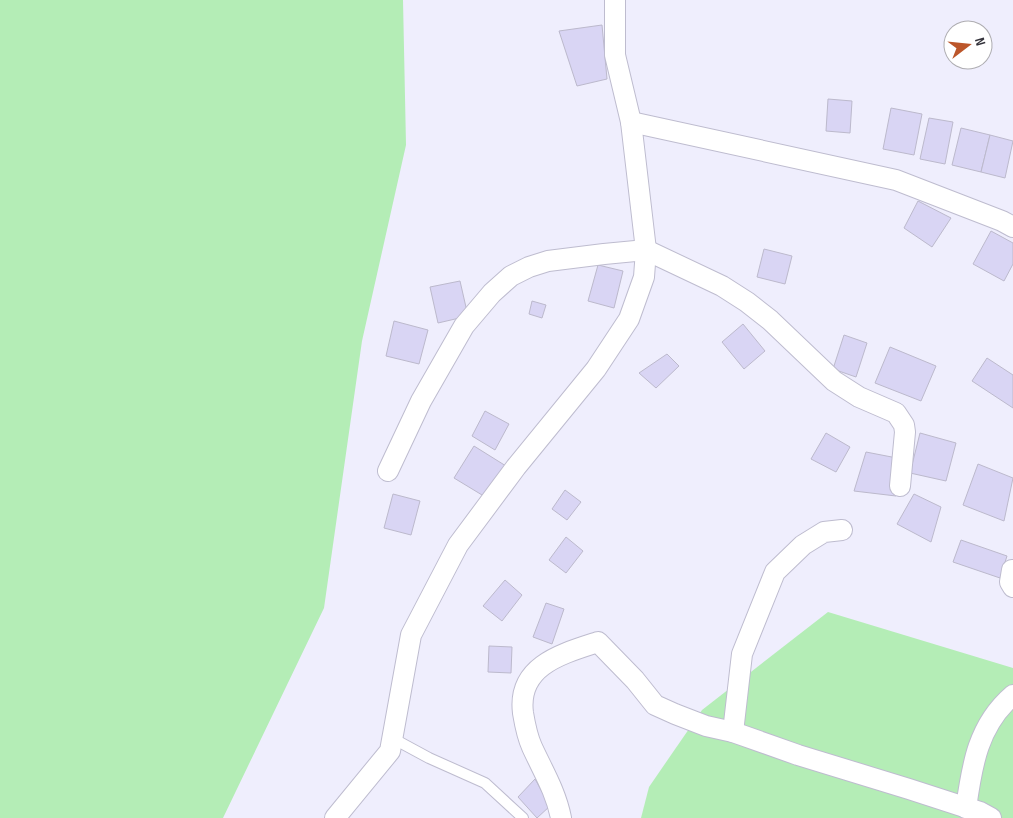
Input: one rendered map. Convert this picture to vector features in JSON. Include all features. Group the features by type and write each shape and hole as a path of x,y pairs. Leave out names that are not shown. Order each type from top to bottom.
{"street":[{"path":"335,818 390,751 411,635 458,545 516,467 596,369 629,319 644,277 646,250 631,122 615,55 615,0"},
{"path":"631,122 896,180 1013,227"},
{"path":"388,471 421,401 464,326 492,292 511,276 529,267 548,262 646,250 722,286 747,302 770,320 834,381 859,397 896,413 904,424 905,432 900,486"},
{"path":"733,732 742,654 775,572 802,545 824,532 842,530"},
{"path":"561,818 558,802 531,745 524,724 521,699 527,682 538,669 565,653 598,642 635,680 655,705 706,726 733,732 798,755 839,766 991,818"},
{"path":"966,808 971,768 989,721 1013,696"}],"lane":[{"path":"392,738 429,758 485,783 523,818"}],"green space":[{"path":"0,0 403,0 406,145 362,341 324,608 223,818 0,818"},
{"path":"828,612 1013,668 1013,818 641,818 649,787 702,710"}],"building":[{"path":"602,25 607,79 577,86 559,31"},
{"path":"828,99 852,101 850,133 826,131"},
{"path":"891,108 922,114 914,155 883,149"},
{"path":"929,118 953,122 945,164 920,159"},
{"path":"961,128 990,135 981,172 952,165"},
{"path":"990,135 1013,141 1005,178 981,172"},
{"path":"918,201 951,218 932,247 904,228"},
{"path":"991,231 1013,243 1013,264 1004,281 973,264"},
{"path":"764,249 792,256 785,284 757,277"},
{"path":"598,265 623,271 614,308 588,301"},
{"path":"460,281 468,316 438,323 430,287"},
{"path":"532,301 546,305 542,318 529,314"},
{"path":"394,321 428,330 419,364 386,356"},
{"path":"743,324 765,351 744,369 722,342"},
{"path":"844,335 867,343 856,377 833,369"},
{"path":"890,347 936,366 921,401 875,383"},
{"path":"667,354 679,366 656,388 639,373"},
{"path":"987,358 1013,375 1013,408 972,381"},
{"path":"485,411 509,424 495,450 472,436"},
{"path":"826,433 850,447 836,472 811,459"},
{"path":"920,433 956,443 946,481 910,473"},
{"path":"474,446 506,466 487,498 454,478"},
{"path":"866,452 902,459 896,496 854,491"},
{"path":"978,464 1013,478 1004,521 963,505"},
{"path":"565,490 581,502 567,520 552,509"},
{"path":"393,494 420,501 411,535 384,528"},
{"path":"914,494 941,507 931,542 897,524"},
{"path":"566,537 583,551 566,573 549,560"},
{"path":"961,540 1007,556 1000,578 953,562"},
{"path":"505,580 522,595 502,621 483,606"},
{"path":"546,603 564,609 552,644 533,637"},
{"path":"489,646 512,647 511,673 488,672"},
{"path":"535,779 550,806 537,818 518,797"}]}
